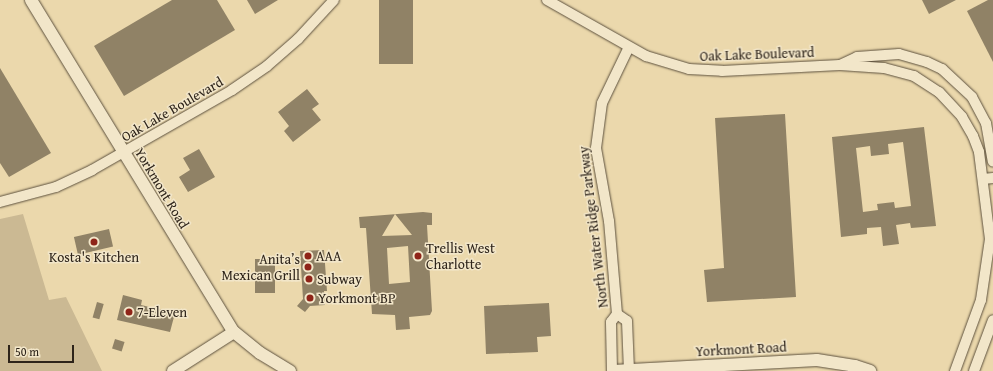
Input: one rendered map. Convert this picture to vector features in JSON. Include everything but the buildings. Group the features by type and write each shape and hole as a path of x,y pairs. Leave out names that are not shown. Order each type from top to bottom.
{"street":[{"name":"Yorkmont Road","path":"31,0 234,332 260,353 290,371"},
{"name":"Oak Lake Boulevard","path":"0,202 56,187 124,153 232,90 267,66 298,39 334,0"},
{"name":"Oak Lake Boulevard","path":"547,0 653,60 698,70 840,65 902,72 939,92 968,126 978,152 990,252 974,324 955,371"},
{"name":"North Water Ridge Parkway","path":"612,371 611,322 617,314 609,220 596,148 602,103 629,47"},
{"name":"Oak Lake Boulevard","path":"840,65 857,57 899,54 927,62 942,69 957,81 975,103 986,124 993,161"},
{"path":"982,179 993,178"},
{"name":"North Water Ridge Parkway","path":"617,314 627,321 629,371"},
{"path":"974,371 993,320"},
{"path":"173,371 234,332"},
{"name":"Yorkmont Road","path":"612,371 817,360 855,366 870,371"}],"shaded area":[{"path":"23,214 49,300 66,297 102,371 0,371 0,219"}],"place":[{"name":"Kosta's Kitchen","path":"94,242"},
{"name":"AAA","path":"308,256"},
{"name":"Trellis West Charlotte","path":"418,256"},
{"name":"Anita’s Mexican Grill","path":"308,267"},
{"name":"Subway","path":"309,279"},
{"name":"Yorkmont BP","path":"310,298"},
{"name":"7-Eleven","path":"129,312"}]}
